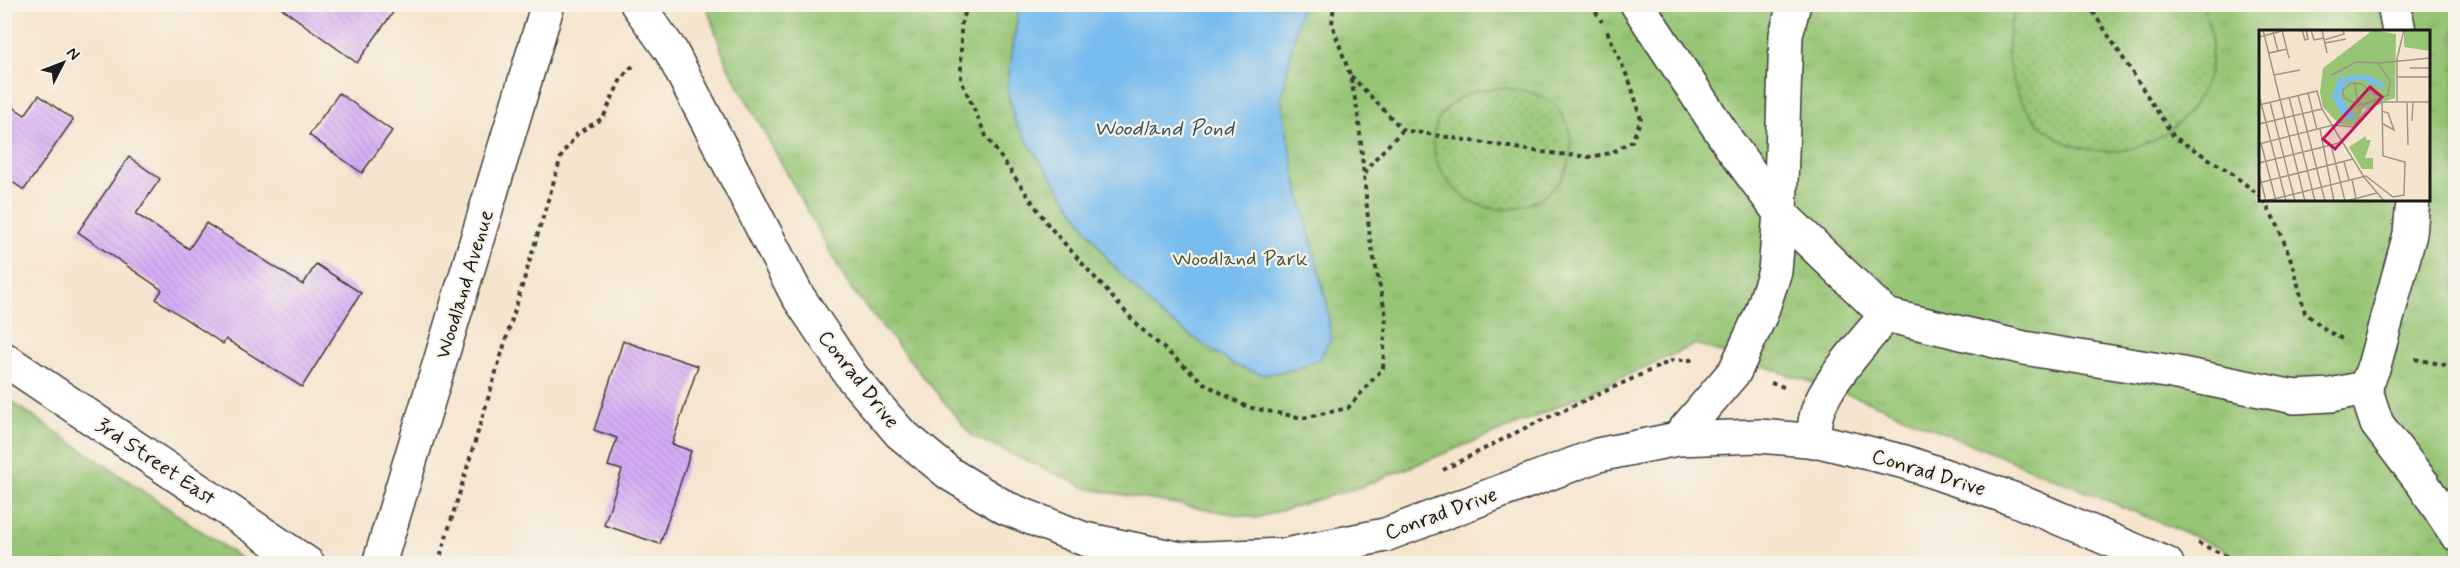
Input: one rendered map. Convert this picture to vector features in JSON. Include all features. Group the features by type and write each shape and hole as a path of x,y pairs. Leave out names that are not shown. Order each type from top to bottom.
{"street":[{"name":"Woodland Avenue","path":"379,564 548,4"},
{"name":"Conrad Drive","path":"637,4 671,51 797,295 852,377 900,432 950,474 1006,508 1084,539 1181,559 1286,555 1385,535 1598,455 1677,439 1759,436 1814,441 1905,462 2016,500 2167,564"},
{"path":"1637,4 1730,146 1779,213 1886,315 2024,348 2172,372 2295,397 2331,395 2365,387"},
{"path":"1677,439 1735,371 1735,365 1761,314 1775,271 1786,35 1794,4"},
{"path":"2394,4 2398,30"},
{"path":"2413,201 2410,234 2365,387 2377,424 2423,484 2456,534"},
{"path":"1814,441 1816,415 1824,399 1841,371 1886,315"},
{"name":"3rd Street East","path":"4,359 308,564"}],"path":[{"path":"968,4 962,25 961,80 986,136 1049,226 1138,326 1205,384 1247,407 1303,418 1348,408 1383,368 1386,316 1370,239 1365,175 1350,75 1332,24 1334,4"},
{"path":"1350,75 1403,130 1541,153 1589,158 1611,153 1632,141 1641,119 1607,30 1592,4"},
{"path":"2088,4 2174,137 2230,172 2259,196"},
{"path":"438,564 562,154 578,133 603,118 620,81 629,69 641,62"},
{"path":"1365,175 1372,162 1403,130"},
{"path":"2264,201 2278,225 2294,268 2305,313 2329,332 2377,352 2456,367"},
{"path":"1435,474 1524,428 1673,360 1692,359 1824,399"},
{"path":"2190,539 2244,564"}],"green space":[{"path":"2019,4 2201,5 2209,23 2212,44 2212,55 2205,84 2184,117 2157,138 2126,150 2094,150 2064,141 2038,122 2018,94 2008,57 2008,37"},
{"name":"Woodland Park","path":"706,5 2455,5 2455,563 2246,563 2219,547 1865,400 1696,344 1530,419 1363,486 1256,518 1089,489 972,436 849,286 726,63"},
{"path":"1497,88 1531,92 1549,101 1558,109 1569,130 1571,153 1568,165 1556,185 1527,205 1497,209 1471,201 1450,183 1436,160 1434,135 1444,112 1470,93"},
{"path":"5,397 248,563 5,563"}],"water":[{"name":"Woodland Pond","path":"1019,5 1301,5 1281,100 1295,175 1327,303 1331,339 1319,359 1297,369 1264,375 1234,365 1159,314 1109,261 1015,122 1007,88"}],"building":[{"path":"276,4 399,4 357,63"},
{"path":"339,93 392,131 362,173 309,135"},
{"path":"39,95 73,120 24,190 4,176 4,101 25,115"},
{"path":"129,157 160,179 136,214 189,249 206,223 303,285 316,264 361,293 302,387 226,339 223,344 156,299 162,290 78,232"},
{"path":"623,341 698,366 672,444 691,451 660,544 604,525 622,470 608,466 617,438 594,430"}]}
